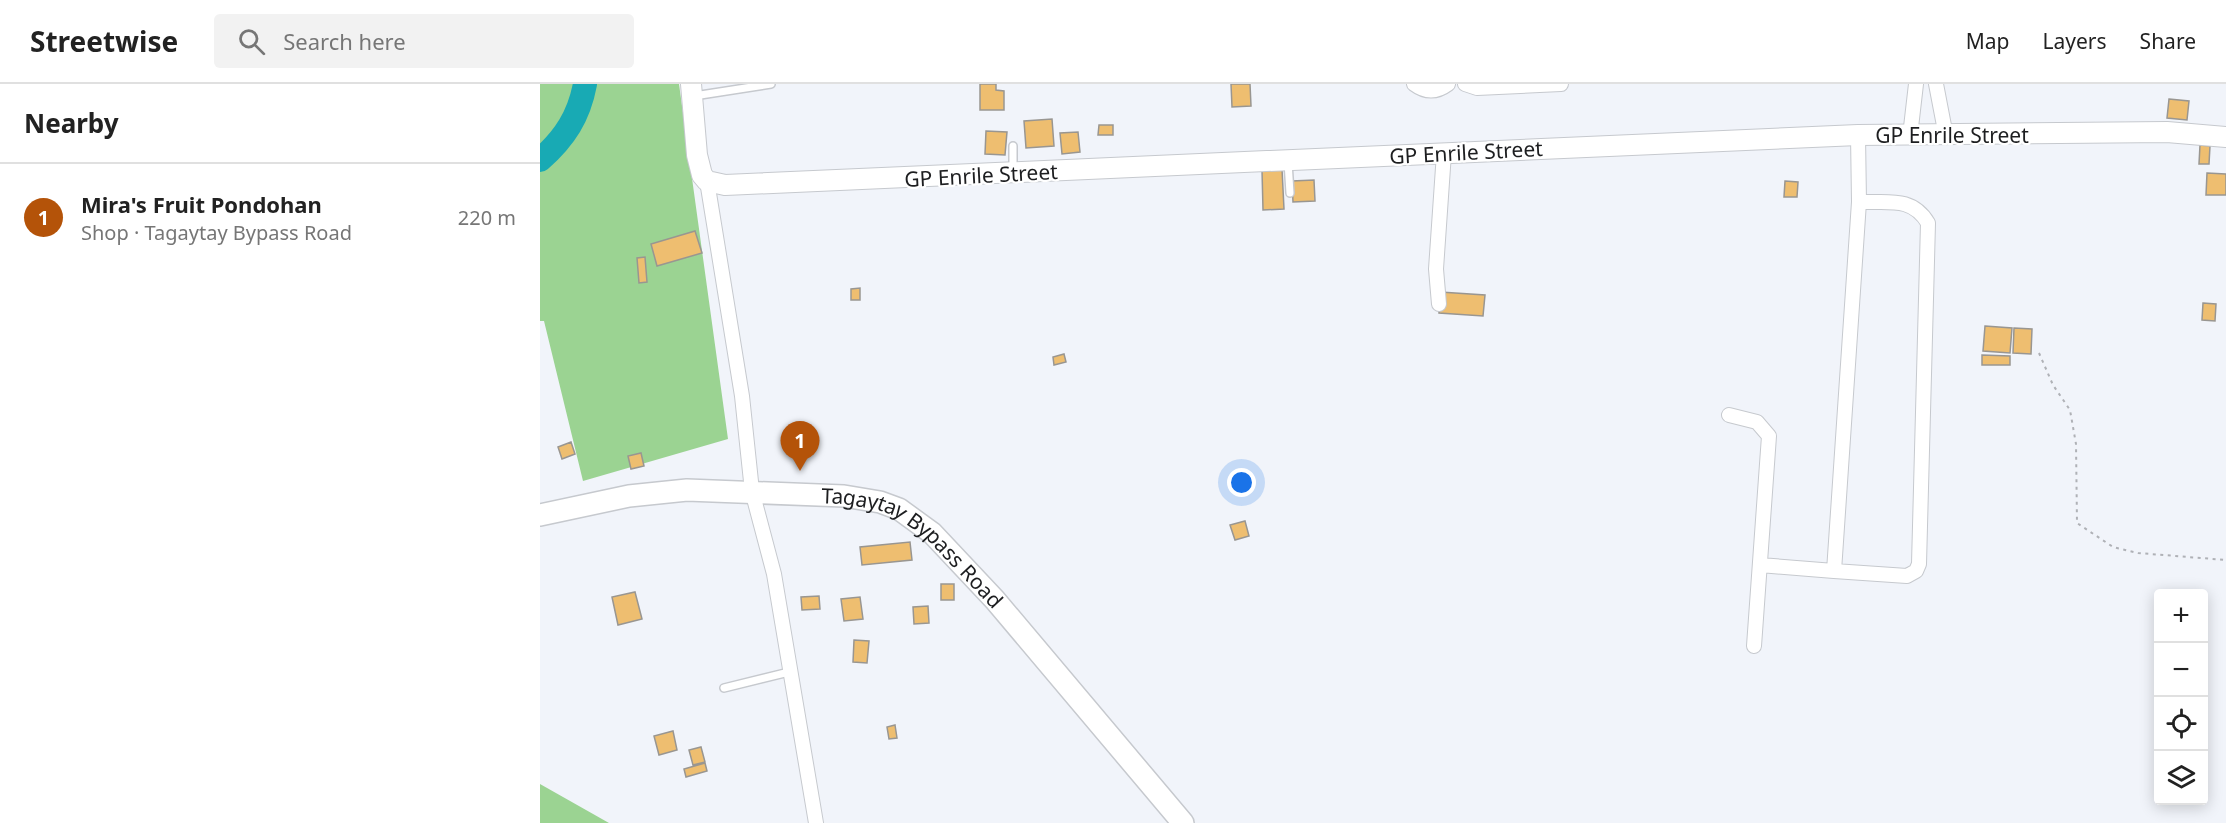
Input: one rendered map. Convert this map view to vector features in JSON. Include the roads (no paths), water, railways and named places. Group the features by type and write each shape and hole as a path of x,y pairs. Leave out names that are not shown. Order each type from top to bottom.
{"main road":[{"name":"Tagaytay Bypass Road","path":"540,515 657,492 752,491 869,500 899,509 916,519 1022,629 1183,823"}],"street":[{"path":"1414,84 1423,90 1432,92 1448,84"},
{"path":"1465,84 1477,88 1561,84"},
{"path":"1910,135 1916,84"},
{"path":"1936,84 1946,136"},
{"path":"691,90 697,155 702,175 707,181 742,396 752,491 774,574 816,823"},
{"name":"GP Enrile Street","path":"707,181 725,185 1858,135 1946,136 2166,132 2226,137"},
{"path":"1834,571 1859,202 1858,135"},
{"path":"1439,304 1436,269 1444,153"},
{"path":"1760,565 1906,576 1916,571 1919,564 1928,223 1920,210 1903,203 1859,202"},
{"path":"1729,415 1757,422 1769,436 1754,646"}],"lane":[{"path":"691,90 771,84"},
{"path":"1013,147 1013,173"},
{"path":"1288,159 1290,193"},
{"path":"724,688 789,672"}],"waterway":[{"path":"540,160 570,126 585,84"}],"place":[{"name":"Mira's Fruit Pondohan","path":"800,471"}]}
